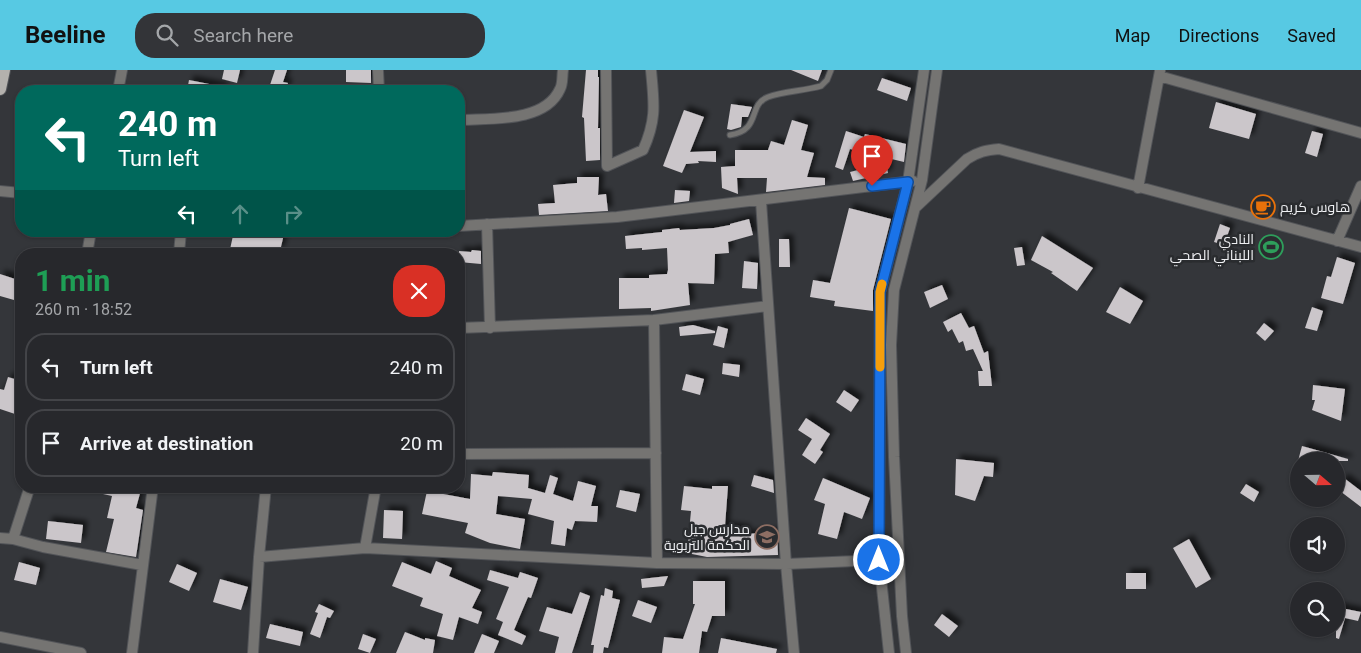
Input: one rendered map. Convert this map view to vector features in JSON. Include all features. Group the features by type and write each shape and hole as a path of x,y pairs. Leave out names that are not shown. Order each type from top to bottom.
{"main road":[{"path":"0,89 4,70"}],"street":[{"path":"119,85 122,70"},
{"path":"378,70 379,85"},
{"path":"465,120 528,115 541,110 552,101 561,88 563,70"},
{"path":"606,70 607,166 643,150 651,133 654,112 652,70"},
{"path":"889,653 879,560 880,292 908,182 924,70"},
{"path":"906,653 902,616 894,457 892,345 894,290 922,180 937,70"},
{"path":"1138,188 1160,73 1361,133"},
{"path":"915,207 967,159 976,153 986,150 999,150 1361,248"},
{"path":"465,226 618,217 922,180"},
{"path":"1337,241 1361,186"},
{"path":"0,191 15,192"},
{"path":"760,201 794,653"},
{"path":"487,224 490,328"},
{"path":"465,328 654,320 768,306"},
{"path":"654,320 657,563"},
{"path":"465,454 656,453"},
{"path":"13,539 28,493"},
{"path":"132,653 142,565 153,493"},
{"path":"253,653 265,493"},
{"path":"365,548 375,493"},
{"path":"0,538 142,565"},
{"path":"259,557 365,548 657,563 786,564 879,560"},
{"path":"0,637 82,653"}],"lane":[{"path":"730,135 740,134 750,126 760,103 767,97 821,86 827,80 831,70"}],"building":[{"path":"224,70 240,70 237,83 222,79"},
{"path":"275,70 287,70 283,82 288,83 287,85 270,85"},
{"path":"346,70 371,70 371,83 346,82"},
{"path":"586,70 598,70 600,160 586,161 584,118 582,117"},
{"path":"791,70 822,70 818,81"},
{"path":"882,78 911,88 907,101 877,90"},
{"path":"189,80 214,85 188,85"},
{"path":"1216,102 1256,114 1249,139 1209,128"},
{"path":"731,104 752,107 748,117 742,117 741,127 731,130 727,129"},
{"path":"684,110 704,117 690,152 716,151 716,162 698,161 699,163 686,164 682,173 663,166"},
{"path":"792,120 808,125 801,150 814,153 807,177 825,178 825,185 766,192 767,178 737,178 738,194 722,188 721,167 735,166 735,150 768,150 771,141 784,145"},
{"path":"846,131 864,137 865,134 906,144 904,162 850,149 843,170 835,167"},
{"path":"1312,131 1323,134 1317,157 1305,153"},
{"path":"886,163 888,173 853,181 850,172"},
{"path":"577,177 599,177 598,195 606,194 608,211 539,215 538,204 555,203 553,185 577,183"},
{"path":"675,190 690,191 689,201 674,203"},
{"path":"849,208 891,219 873,290 873,311 834,306 835,301 810,297 813,280 830,283"},
{"path":"749,219 753,235 728,242 729,253 715,254 714,284 688,283 690,305 651,311 651,308 619,309 619,278 649,278 649,275 667,274 668,270 667,248 626,249 625,236 679,228 680,230 714,228"},
{"path":"1220,224 1230,228 1224,245 1214,242"},
{"path":"1042,236 1093,268 1077,291 1051,273 1053,272 1031,260"},
{"path":"233,237 283,237 281,248 230,248"},
{"path":"779,239 789,239 790,267 779,267"},
{"path":"1022,247 1025,265 1017,266 1014,248"},
{"path":"472,250 481,251 481,264 465,263 465,252 471,252"},
{"path":"1337,257 1355,263 1343,304 1321,298 1327,276 1331,277"},
{"path":"744,261 758,263 757,289 742,288"},
{"path":"0,274 15,279 15,300 0,296"},
{"path":"942,285 948,299 930,308 924,292"},
{"path":"1120,287 1143,301 1130,324 1106,312"},
{"path":"1312,307 1323,311 1317,331 1305,328"},
{"path":"961,313 969,328 974,326 984,353 988,351 992,386 979,386 978,371 983,371 973,349 966,351 963,341 959,343 952,329 948,332 943,322"},
{"path":"1264,323 1274,331 1265,341 1256,333"},
{"path":"693,325 715,331 715,333 680,336 679,327"},
{"path":"718,326 728,329 724,348 713,345"},
{"path":"723,363 740,365 739,377 722,374"},
{"path":"686,374 704,379 700,395 682,390"},
{"path":"8,377 15,379 15,414 0,409 0,389 4,390"},
{"path":"1313,385 1345,389 1341,421 1312,410 1315,400 1312,400"},
{"path":"844,390 859,400 851,412 836,402"},
{"path":"806,418 830,434 820,450 823,452 815,464 802,455 812,439 798,430"},
{"path":"1302,446 1323,452 1300,452"},
{"path":"956,459 994,463 993,477 984,476 975,501 955,495"},
{"path":"493,472 529,475 528,488 545,493 550,475 558,478 553,494 573,501 578,481 596,486 591,506 598,506 597,522 575,521 572,530 567,528 565,546 551,544 554,521 528,514 532,499 498,496 496,514 525,519 520,549 490,543 465,533 468,523 422,514 427,493 438,493 470,499 471,474 492,476"},
{"path":"754,475 773,480 774,493 751,486"},
{"path":"823,478 870,498 862,519 844,512 837,539 818,534 825,504 814,500"},
{"path":"1345,479 1361,491 1361,507 1345,495"},
{"path":"1246,484 1259,492 1254,502 1240,493"},
{"path":"684,486 712,489 712,486 728,486 725,526 746,529 746,534 777,532 778,555 707,557 687,553 691,511 681,510"},
{"path":"620,490 640,494 636,512 616,507"},
{"path":"140,493 136,508 143,510 136,557 106,552 114,519 107,518 112,496 103,494"},
{"path":"384,510 403,511 402,539 383,538"},
{"path":"48,521 83,525 81,543 46,539"},
{"path":"1189,539 1211,579 1196,588 1173,548"},
{"path":"436,561 452,568 449,576 481,590 472,608 482,612 478,624 459,617 453,640 437,636 443,614 420,606 423,598 392,586 402,562 431,574"},
{"path":"19,562 40,568 36,585 14,580"},
{"path":"177,564 197,573 189,591 169,582"},
{"path":"490,570 518,578 520,572 538,578 531,598 528,597 514,630 526,636 522,645 498,635 503,622 496,619 509,587 487,580"},
{"path":"1126,573 1146,573 1146,589 1126,589"},
{"path":"668,576 664,586 642,588 641,579"},
{"path":"220,579 248,587 241,610 213,602"},
{"path":"693,581 725,581 725,616 712,616 707,632 702,631 699,653 662,653 664,637 683,639 695,604 693,604"},
{"path":"605,588 613,591 612,598 620,600 608,648 604,647 603,653 593,653 594,645 591,645 601,595 604,596"},
{"path":"580,592 590,596 572,653 555,653 559,637 539,631 547,607 572,614"},
{"path":"638,600 657,607 651,623 632,616"},
{"path":"319,604 334,611 330,618 327,617 320,638 310,634 318,613 315,612"},
{"path":"1345,609 1361,612 1358,621 1345,618"},
{"path":"942,614 958,626 949,637 934,625"},
{"path":"270,624 303,632 300,646 266,638"},
{"path":"405,632 425,640 425,638 435,640 433,653 396,653"},
{"path":"363,634 376,639 370,653 358,649"},
{"path":"482,634 499,641 494,653 474,653"},
{"path":"721,638 777,649 776,653 718,653"}],"slow traffic":[{"path":"880,367 880,292 882,284"}],"place":[{"name":"هاوس كريم","path":"1263,207"},
{"name":"النادي اللبناني الصحي","path":"1271,247"},
{"name":"مدارس جيل الحكمة التربوية","path":"767,537"}],"route":[{"path":"872,186 908,182 880,292 879,560"}]}
